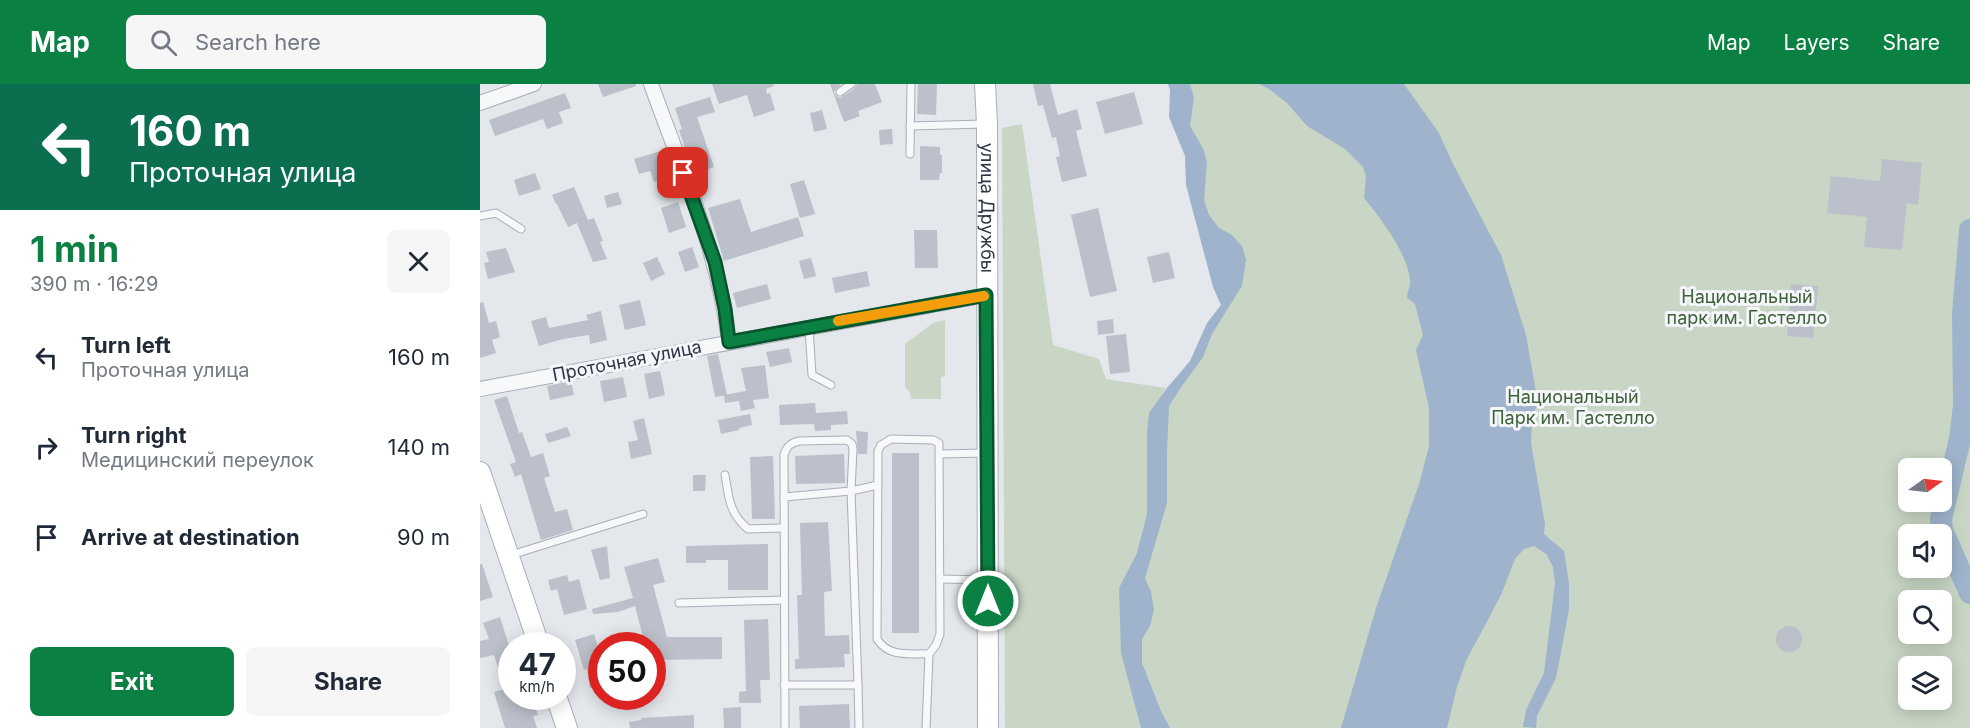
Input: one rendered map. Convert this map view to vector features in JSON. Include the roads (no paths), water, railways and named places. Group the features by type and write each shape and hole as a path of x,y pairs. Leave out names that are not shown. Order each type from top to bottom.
{"main road":[{"name":"улица Дружбы","path":"985,84 987,124 987,728"},
{"path":"480,472 535,632"},
{"path":"561,710 567,728"}],"street":[{"path":"480,103 534,84"},
{"path":"651,84 715,262 729,342"},
{"name":"Проточная улица","path":"480,389 986,295"}],"lane":[{"path":"840,92 851,84"},
{"path":"910,154 911,84"},
{"path":"910,126 987,124"},
{"path":"480,216 496,213 521,229"},
{"path":"809,327 812,375 831,385"},
{"path":"785,728 784,497 786,448 799,441 842,439 848,440 854,449 851,491 859,728"},
{"path":"926,728 929,654 940,634 939,443 933,440 891,439 885,441 878,451 877,639 882,647 893,653 929,654"},
{"path":"940,453 987,453"},
{"path":"726,475 731,506 738,520 748,529 784,528"},
{"path":"784,497 851,491 878,484"},
{"path":"509,556 644,514"},
{"path":"940,579 988,580"},
{"path":"679,603 784,600"},
{"path":"784,685 858,685"}],"water":[{"path":"1168,84 1190,84 1194,98 1190,126 1203,148 1207,162 1204,200 1209,215 1219,228 1232,235 1242,246 1246,260 1242,286 1212,334 1203,357 1169,406 1167,503 1145,578 1151,592 1154,609 1150,626 1142,639 1142,663 1170,728 1141,728 1121,653 1119,588 1137,553 1147,514 1149,413 1190,361 1207,323 1221,305 1213,287 1186,185 1185,156 1169,117 1170,90"},
{"path":"1259,84 1404,84 1439,133 1501,255 1526,335 1538,403 1532,417 1531,443 1545,524 1544,534 1564,551 1569,583 1569,610 1556,678 1537,716 1536,728 1523,727 1526,710 1544,673 1555,583 1553,567 1546,554 1534,546 1524,549 1515,559 1501,595 1466,661 1447,728 1341,728 1376,608 1420,481 1429,446 1429,408 1416,350 1423,335 1415,304 1407,298 1410,279 1404,257 1385,225 1364,198 1366,176 1363,167 1345,149 1307,126 1287,103"}],"waterway":[{"path":"1970,230 1963,313 1964,405 1960,439 1941,519 1942,530 1970,593"}],"park label":[{"name":"Национальный парк им. Гастелло","path":"1747,307"},
{"name":"Национальный Парк им. Гастелло","path":"1573,407"}]}
